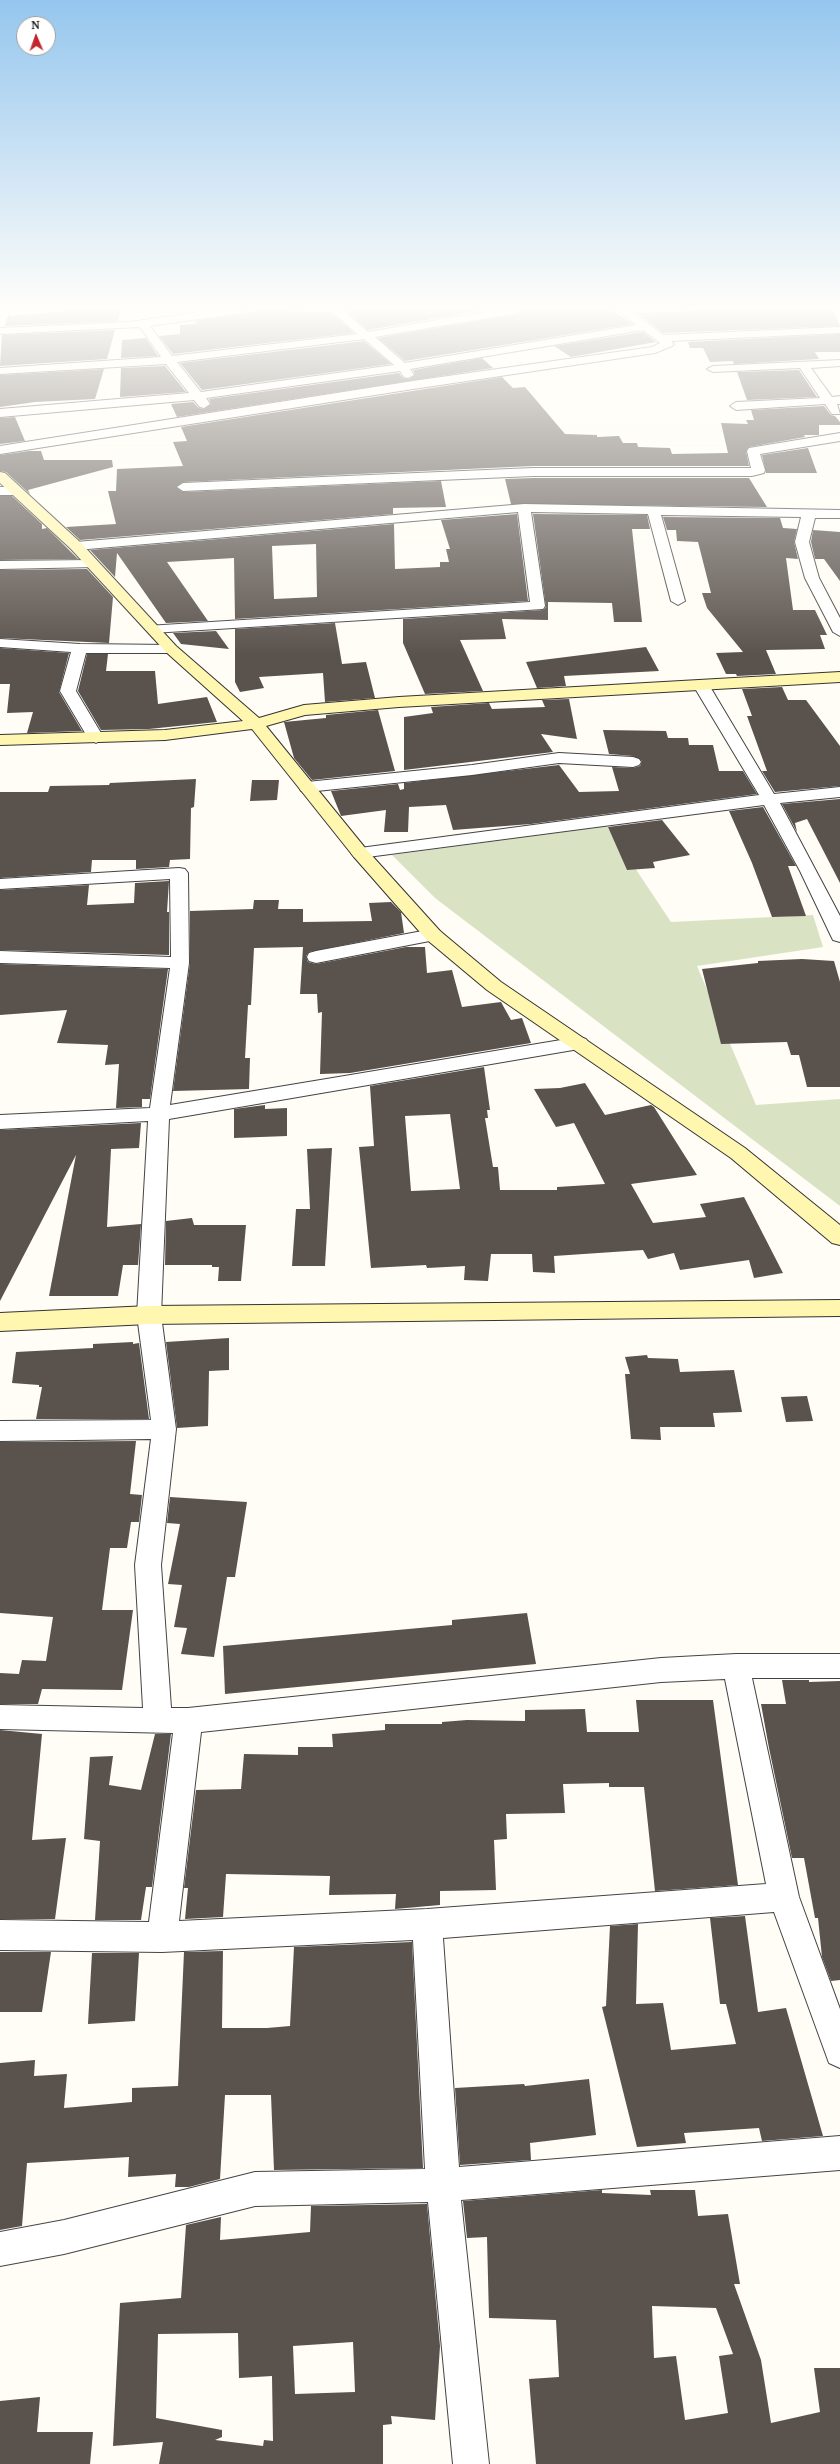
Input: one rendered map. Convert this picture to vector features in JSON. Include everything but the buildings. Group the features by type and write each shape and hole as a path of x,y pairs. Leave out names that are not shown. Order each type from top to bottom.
{"main road":[{"path":"0,476 7,491 76,546 170,649 256,724 360,853 433,935 494,986 738,1153 840,1237"},
{"path":"0,740 165,735 256,724 304,710 840,677"},
{"path":"0,1322 149,1315 840,1308"}],"street":[{"path":"0,450 159,425"},
{"path":"183,487 533,472 752,472 759,470 753,451 840,437"},
{"path":"152,629 538,606 524,508"},
{"path":"76,546 524,508 653,509 840,514"},
{"path":"653,509 678,602"},
{"path":"809,513 802,542 812,578 840,632"},
{"path":"0,565 92,564"},
{"path":"0,643 80,648 170,649"},
{"path":"80,648 68,691 96,738"},
{"path":"701,685 832,902 840,936"},
{"path":"307,787 472,770 558,758 633,762"},
{"path":"360,853 770,799 840,792"},
{"path":"0,884 179,873 180,963 159,1114 149,1315 164,1429 148,1565 158,1722"},
{"path":"316,956 433,935"},
{"path":"0,956 180,963"},
{"path":"0,1122 159,1114 579,1044"},
{"path":"0,1431 164,1429"},
{"path":"0,1718 158,1722 188,1721 661,1670 736,1666 840,1666"},
{"path":"736,1666 784,1897 840,2052"},
{"path":"162,1937 188,1721"},
{"path":"0,1934 162,1937 427,1924 784,1897"},
{"path":"427,1924 443,2185 471,2464"},
{"path":"0,2249 64,2237 255,2189 443,2185 840,2153"}],"green space":[{"path":"607,826 671,922 813,915 823,947 697,966 756,1105 840,1099 840,1206 435,898 392,855"}]}
